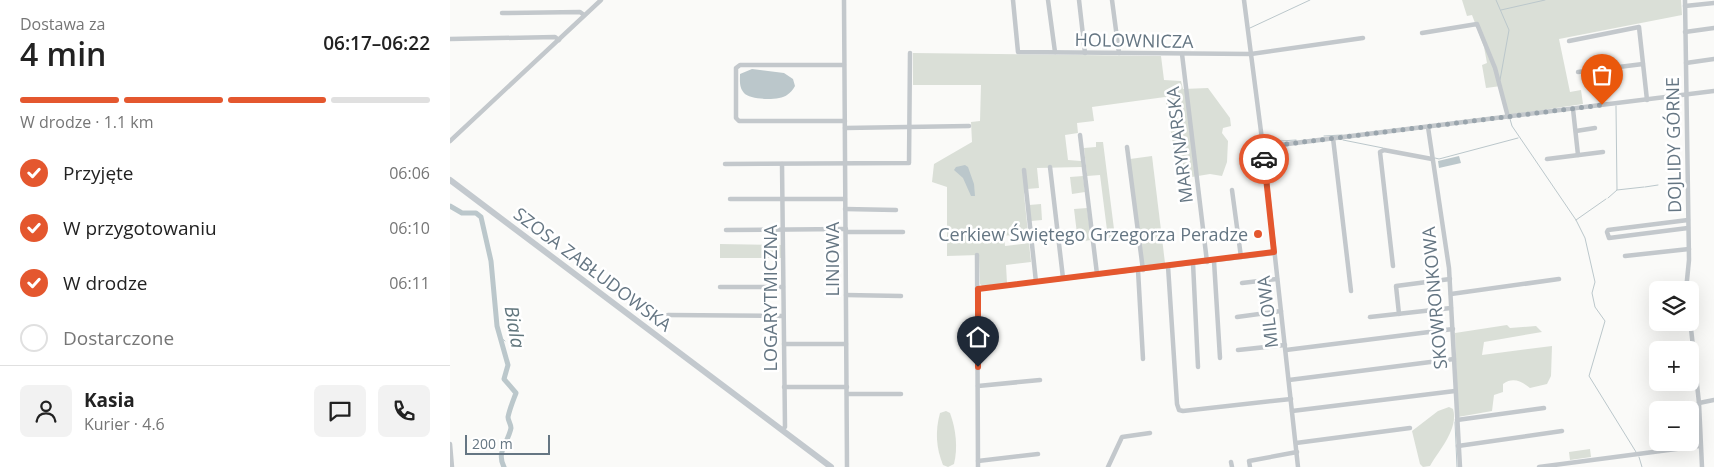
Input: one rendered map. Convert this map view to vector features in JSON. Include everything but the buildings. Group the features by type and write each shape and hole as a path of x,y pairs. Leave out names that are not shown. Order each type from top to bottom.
{"highway":[{"name":"SZOSA ZABŁUDOWSKA","path":"450,180 831,467"}],"street":[{"path":"450,141 601,0"},
{"name":"LINIOWA","path":"844,0 847,467"},
{"name":"HOLOWNICZA","path":"1013,0 1018,52 1251,54 1363,38"},
{"path":"1048,0 1056,52"},
{"path":"1079,0 1085,53"},
{"path":"1112,0 1119,54"},
{"name":"MILOWA","path":"1244,0 1263,147 1298,467"},
{"name":"DOJLIDY GÓRNE","path":"1685,0 1689,249 1687,281"},
{"path":"1685,6 1714,3"},
{"path":"502,14 580,12 584,15"},
{"path":"1422,33 1477,24 1495,68 1508,117"},
{"path":"1569,41 1636,26 1639,29 1647,100"},
{"path":"1685,32 1714,28"},
{"path":"450,39 555,37 559,40"},
{"path":"725,164 909,163 910,53"},
{"name":"MARYNARSKA","path":"1182,54 1207,262"},
{"path":"1686,63 1714,59"},
{"path":"1578,72 1643,64"},
{"path":"844,65 740,65 736,68 736,118 739,121 845,121"},
{"path":"1263,147 1714,91"},
{"path":"1573,109 1578,155"},
{"path":"845,128 968,126"},
{"name":"SKOWRONKOWA","path":"1428,127 1450,279 1460,467"},
{"path":"1576,131 1595,128"},
{"path":"1080,135 1097,274"},
{"path":"1332,138 1351,291"},
{"path":"1127,147 1140,270 1143,359"},
{"path":"1393,266 1380,152 1384,150 1432,159"},
{"path":"1547,159 1603,152"},
{"name":"LOGARYTMICZNA","path":"782,164 785,427 782,430"},
{"path":"1050,167 1063,278"},
{"path":"1024,170 1036,282"},
{"path":"1232,190 1241,257"},
{"path":"730,199 845,199"},
{"path":"845,209 896,210"},
{"path":"1688,220 1608,230 1607,232 1610,238 1688,228"},
{"path":"726,230 903,232"},
{"path":"1625,256 1689,249"},
{"path":"978,289 1193,264 1274,252"},
{"path":"977,255 978,467"},
{"path":"1214,261 1220,358"},
{"path":"1193,264 1198,366"},
{"path":"1168,266 1177,404 1179,410 1291,399"},
{"path":"1242,283 1277,279"},
{"path":"1399,314 1396,286 1450,279"},
{"path":"1451,294 1559,279"},
{"path":"720,287 783,287"},
{"path":"846,295 900,296"},
{"path":"1370,317 1451,308"},
{"path":"1237,317 1281,311"},
{"path":"668,315 783,316"},
{"path":"1238,350 1285,348 1453,329"},
{"path":"1691,331 1699,401"},
{"path":"784,344 846,344"},
{"path":"1289,380 1454,359"},
{"path":"978,386 1040,380"},
{"path":"784,387 847,387"},
{"path":"1292,411 1456,391"},
{"path":"847,394 901,394"},
{"path":"1699,403 1714,400"},
{"path":"1457,420 1544,408"},
{"path":"1296,443 1410,428"},
{"path":"1458,446 1562,431"},
{"path":"1108,467 1122,437 1150,433"},
{"path":"450,444 452,467"},
{"path":"1699,446 1702,467"},
{"path":"1539,467 1662,451"},
{"path":"1250,467 1249,461 1297,452"},
{"path":"978,461 1038,454"}],"shaded area":[{"path":"1462,0 1681,0 1682,15 1559,39 1570,92 1581,90 1583,104 1509,115 1501,86 1486,88 1482,65 1487,63 1484,47 1472,15 1467,16"},
{"path":"913,53 1161,56 1164,80 1181,81 1183,89 1208,88 1230,118 1231,126 1223,128 1222,133 1228,141 1227,162 1222,176 1210,174 1186,178 1182,161 1175,156 1165,97 1092,107 1094,121 1077,123 1078,133 1065,135 1068,160 1081,161 1082,167 1037,168 1039,188 1027,189 1024,194 1028,233 1004,236 1005,246 1029,243 1031,262 1006,265 1007,283 982,286 980,284 979,255 947,256 947,187 932,182 934,164 972,142 971,122 980,121 981,85 913,85"},
{"path":"752,69 784,73 793,79 795,86 783,97 771,99 752,97 744,93 741,88 740,74"},
{"path":"1096,142 1103,142 1115,237 1108,238 1100,175 1087,176 1084,148 1096,147"},
{"path":"1152,156 1165,263 1144,266 1130,159"},
{"path":"1459,156 1461,163 1439,168 1438,161"},
{"path":"965,165 968,167 974,184 975,196 971,196 963,178 954,170 956,167"},
{"path":"1083,176 1085,192 1072,194 1070,177"},
{"path":"1041,204 1042,220 1031,221 1029,205"},
{"path":"1087,208 1091,240 1078,242 1074,209"},
{"path":"720,244 782,245 782,258 720,258"},
{"path":"1507,325 1510,328 1536,326 1542,332 1484,342 1482,355 1552,346 1551,376 1547,384 1530,388 1514,380 1507,382 1503,384 1503,392 1494,395 1492,411 1458,417 1455,333"},
{"path":"1449,407 1453,409 1454,417 1451,432 1430,466 1423,467 1420,464 1412,431 1438,411"},
{"path":"946,411 950,413 952,419 956,445 954,464 948,467 943,465 937,439 940,413"},
{"path":"1590,449 1591,457 1570,460 1569,452"}],"waterway":[{"path":"1250,28 1310,0"},
{"path":"1496,0 1509,30 1500,80"},
{"path":"1501,10 1545,0"},
{"path":"1608,198 1617,190 1616,106"},
{"path":"1510,119 1512,126 1576,220 1585,238 1595,282 1592,293 1595,307 1605,321 1589,376 1636,452"},
{"path":"1324,136 1342,135"},
{"path":"1435,158 1439,159 1518,138"},
{"path":"1265,142 1296,140"},
{"path":"1343,140 1383,148"},
{"path":"1645,187 1658,185"},
{"path":"1617,190 1644,187"},
{"path":"1576,220 1606,199"},
{"name":"Biala","path":"450,206 462,213 476,213 481,217 491,261 497,326 508,365 504,379 516,393 508,417 511,428 510,433 501,457 504,467"},
{"name":"Biala","path":"500,337 505,341"},
{"path":"1455,422 1457,467"},
{"path":"1639,457 1642,467"}],"way so far":[{"path":"1264,159 1263,147 1602,105"}],"place":[{"name":"Cerkiew Świętego Grzegorza Peradze","path":"1258,234"}],"route":[{"path":"978,367 978,289 1274,252 1264,159"}]}
